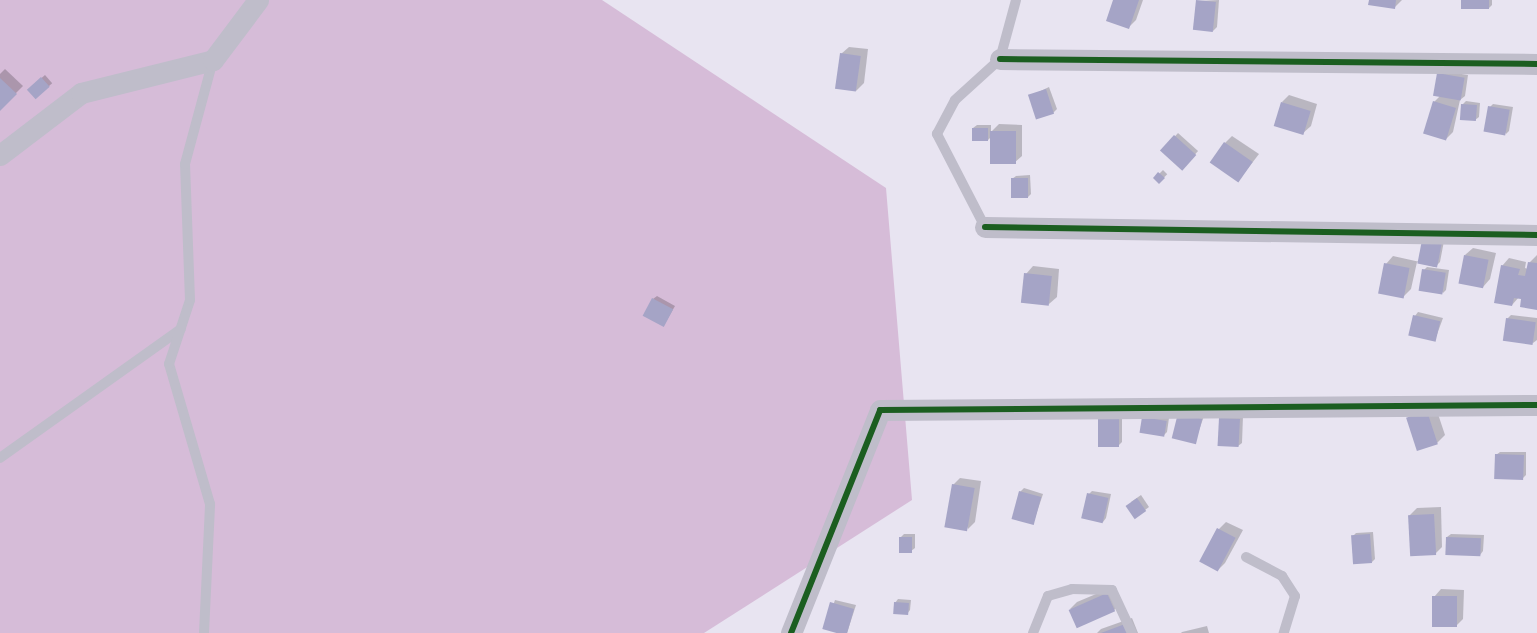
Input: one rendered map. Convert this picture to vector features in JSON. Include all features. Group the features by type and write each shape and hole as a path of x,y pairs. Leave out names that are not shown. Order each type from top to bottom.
{"street":[{"path":"0,155 81,93 213,60 258,0"},
{"path":"1000,59 1537,64"},
{"path":"985,227 1537,235"},
{"path":"791,633 880,410 1537,405"}],"lane":[{"path":"985,227 937,134 955,100 1000,59 1016,0"},
{"path":"204,633 210,504 170,364 190,300 185,164 213,60"},
{"path":"0,458 181,329"},
{"path":"1246,557 1282,576 1295,596 1284,633"},
{"path":"1033,633 1048,596 1072,589 1112,590 1132,633"}],"shaded area":[{"path":"0,0 602,0 886,188 912,500 704,633 0,633"}],"building":[{"path":"1113,0 1139,0 1129,29 1106,21"},
{"path":"1196,0 1216,2 1213,32 1193,30"},
{"path":"1369,0 1396,0 1395,9 1368,5"},
{"path":"1461,0 1489,0 1489,9 1461,9"},
{"path":"840,53 861,56 856,92 835,89"},
{"path":"1437,73 1465,78 1461,101 1433,96"},
{"path":"41,77 50,87 36,99 27,90"},
{"path":"0,78 17,94 0,111"},
{"path":"1046,89 1054,114 1036,120 1028,95"},
{"path":"1433,101 1456,108 1446,141 1423,134"},
{"path":"1281,102 1311,111 1303,135 1274,126"},
{"path":"1461,104 1477,105 1476,121 1460,120"},
{"path":"1488,106 1510,110 1505,135 1483,132"},
{"path":"972,128 988,128 988,141 972,141"},
{"path":"990,131 1016,131 1016,164 990,164"},
{"path":"1174,135 1196,155 1182,171 1160,151"},
{"path":"1224,142 1253,162 1238,183 1210,162"},
{"path":"1158,172 1165,178 1159,184 1153,178"},
{"path":"1011,178 1028,178 1028,198 1011,198"},
{"path":"1422,240 1442,244 1437,267 1417,264"},
{"path":"1464,255 1489,260 1483,288 1458,283"},
{"path":"1528,262 1537,263 1537,310 1520,307 1521,299 1514,298 1512,306 1494,303 1501,265 1520,269 1518,275 1525,276"},
{"path":"1384,263 1410,268 1404,298 1378,293"},
{"path":"1422,269 1446,273 1442,294 1419,291"},
{"path":"1024,273 1052,276 1049,306 1021,303"},
{"path":"652,298 673,309 664,327 643,316"},
{"path":"1413,315 1440,321 1436,342 1408,335"},
{"path":"1506,318 1536,322 1533,345 1503,341"},
{"path":"1427,411 1438,444 1417,451 1406,418"},
{"path":"1178,413 1202,419 1196,444 1172,438"},
{"path":"1098,414 1119,414 1119,447 1098,447"},
{"path":"1142,417 1167,421 1164,437 1139,433"},
{"path":"1219,418 1240,419 1239,447 1218,446"},
{"path":"1495,454 1524,455 1523,480 1494,479"},
{"path":"952,484 975,488 967,531 944,527"},
{"path":"1019,491 1041,497 1034,525 1011,519"},
{"path":"1087,493 1108,498 1103,523 1081,518"},
{"path":"1137,498 1146,511 1135,519 1126,506"},
{"path":"1434,514 1436,555 1410,556 1408,515"},
{"path":"1217,528 1236,538 1218,571 1199,562"},
{"path":"1370,534 1372,563 1353,564 1351,535"},
{"path":"899,537 912,537 912,553 899,553"},
{"path":"1446,537 1481,538 1480,556 1445,555"},
{"path":"1107,593 1115,611 1077,628 1069,610"},
{"path":"1432,596 1457,596 1457,627 1432,627"},
{"path":"830,602 854,609 847,633 822,629"},
{"path":"894,602 909,603 908,615 893,614"},
{"path":"1125,624 1128,633 1101,633"}],"cycle path":[{"path":"1000,59 1537,64"},
{"path":"985,227 1537,235"},
{"path":"791,633 880,410 1537,405"}]}
